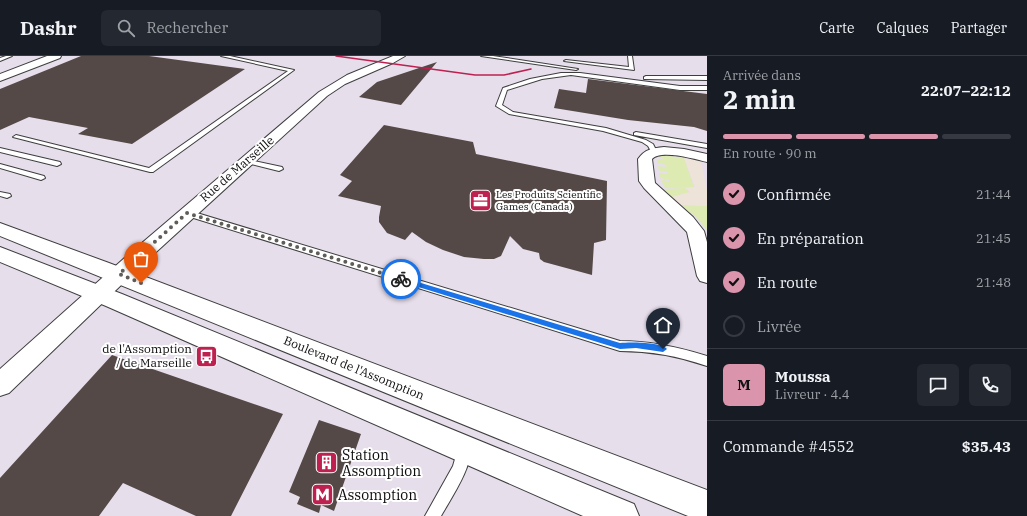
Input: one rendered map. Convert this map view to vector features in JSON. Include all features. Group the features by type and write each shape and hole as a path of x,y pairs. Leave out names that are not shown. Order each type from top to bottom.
{"street":[{"path":"0,78 56,56"},
{"name":"Rue de Marseille","path":"0,385 119,274 329,89 353,76 400,56"},
{"path":"707,158 670,151 654,152 648,154 645,159 647,181 652,189 696,231 707,276"},
{"name":"Boulevard de l'Assomption","path":"0,229 119,274 707,507"},
{"path":"0,254 622,516"}],"lane":[{"path":"0,60 10,56"},
{"path":"16,137 150,170 292,70 223,56"},
{"path":"483,56 643,78 707,78"},
{"path":"561,60 632,69 630,56"},
{"path":"660,71 675,78 684,74 706,72"},
{"path":"707,88 680,88 580,74 565,74 524,82 506,89 499,106 511,113 707,146"},
{"path":"604,120 604,129"},
{"path":"604,129 644,141 650,145 654,152"},
{"path":"0,150 57,164"},
{"path":"245,162 279,169"},
{"path":"0,166 41,178"},
{"path":"187,213 620,346 660,348 707,361"},
{"path":"433,516 459,469 464,450"}],"shaded area":[{"path":"0,56 707,56 707,516 0,516"},
{"path":"684,158 701,161 707,190 707,206 681,205 672,197 690,192 685,188 695,187"}],"green space":[{"path":"663,155 684,158 694,187 665,188 661,180 669,180 660,178 659,173 667,174 668,172 659,171 658,166 666,167 667,165 657,163 658,159 667,160 658,157"},
{"path":"685,188 690,192 672,197 663,189"},
{"path":"702,204 707,206 707,230 696,217 681,205"}],"building":[{"path":"81,56 149,56 245,69 132,144 78,134 88,128 29,117 0,130 0,89"},
{"path":"437,62 401,105 359,97 377,82"},
{"path":"588,79 707,94 707,131 694,127 628,120 554,108 559,89 586,93"},
{"name":"Les Produits Scientific Games (Canada)","path":"384,125 473,142 476,154 607,181 606,240 594,243 592,275 544,262 540,259 539,253 523,249 510,236 501,256 494,259 484,259 464,257 443,250 426,242 412,232 405,240 387,233 379,222 381,206 338,196 352,181 340,175"},
{"path":"112,355 283,414 231,516 196,516 123,483 99,516 0,516 0,478"},
{"name":"Station Assomption","path":"319,420 361,434 334,511 321,505 319,513 297,504 300,497 289,492"}],"railway":[{"path":"336,56 475,75 504,75 531,69"}],"way so far":[{"path":"141,283 119,274 187,213 401,279"}],"place":[{"name":"Les Produits Scientific Games (Canada)","path":"480,200"},
{"name":"de l'Assomption / de Marseille","path":"207,356"},
{"name":"Station Assomption","path":"326,463"},
{"name":"Assomption","path":"322,495"}],"route":[{"path":"401,279 620,346 636,345 663,349"}]}
